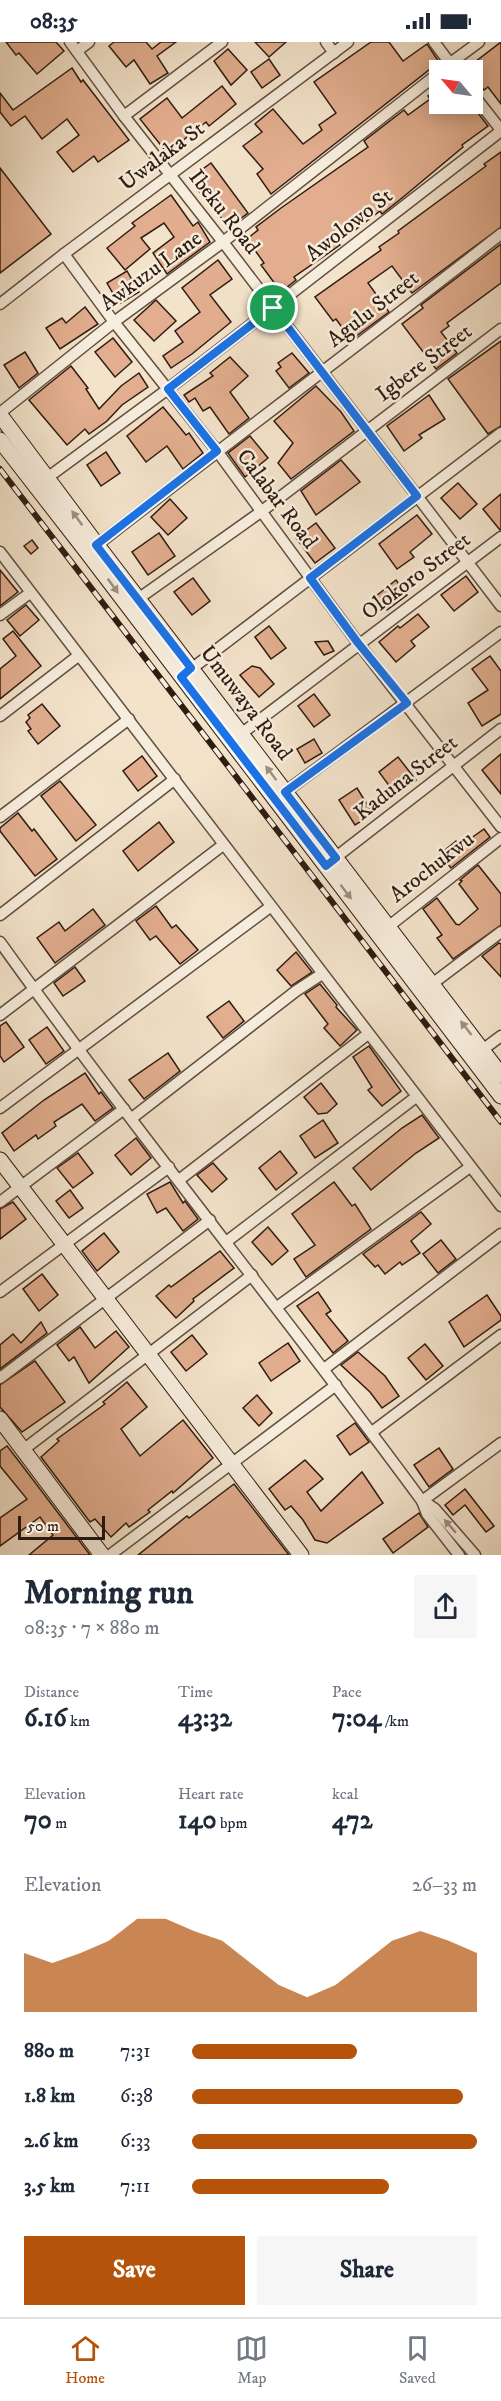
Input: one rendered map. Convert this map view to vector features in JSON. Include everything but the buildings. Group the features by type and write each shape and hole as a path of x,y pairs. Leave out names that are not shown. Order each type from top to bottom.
{"street":[{"name":"Ibeku Road","path":"69,42 501,606"},
{"path":"77,51 89,42"},
{"path":"124,116 222,42"},
{"path":"326,42 334,53"},
{"name":"Uwalaka St","path":"0,304 348,42"},
{"path":"434,42 442,60"},
{"name":"Awkuzu Lane","path":"457,60 479,42"},
{"name":"Awkuzu Lane","path":"0,414 114,322 223,242 429,82"},
{"path":"483,107 501,131"},
{"name":"Awolowo St","path":"47,478 168,389 501,131"},
{"name":"Agulu Street","path":"96,545 217,451 323,373 501,234"},
{"name":"Calabar Road","path":"64,254 114,322 217,451 358,643 407,703 501,827"},
{"name":"Igbere Street","path":"138,599 262,511 501,329"},
{"name":"Umuwaya Road","path":"0,414 138,599 186,673 241,734 285,792 331,862 388,927 432,984 478,1054 501,1096"},
{"path":"186,673 501,433"},
{"name":"Umuwaya Road","path":"0,440 186,673 478,1054 501,1075"},
{"name":"Olokoro Street","path":"241,734 358,643 501,537"},
{"path":"0,552 501,1206"},
{"path":"0,615 30,593"},
{"path":"285,792 501,632"},
{"path":"0,716 78,656"},
{"path":"0,817 129,718"},
{"name":"Kaduna Street","path":"331,862 501,729"},
{"path":"0,915 176,779"},
{"name":"Arochukwu","path":"388,927 501,838"},
{"path":"0,1015 223,845"},
{"path":"0,1108 270,907"},
{"path":"432,984 501,932"},
{"path":"0,942 33,989 423,1500 435,1509 475,1555"},
{"path":"132,1118 296,991 322,974"},
{"path":"179,1180 368,1034"},
{"path":"478,1054 501,1036"},
{"path":"226,1242 416,1098"},
{"path":"0,1202 124,1109"},
{"path":"0,1161 301,1555"},
{"path":"0,1292 169,1167"},
{"path":"277,1307 470,1167"},
{"path":"0,1378 210,1220"},
{"path":"324,1369 501,1234"},
{"path":"23,1450 252,1275"},
{"path":"372,1432 501,1335"},
{"path":"110,1555 230,1462 336,1385"},
{"path":"0,1419 102,1555"},
{"path":"423,1500 501,1443"},
{"path":"423,1500 427,1514 459,1555"}],"railway":[{"path":"0,469 501,1122"}],"route":[{"path":"273,308 417,496 310,578 358,643 407,703 285,792 336,858 326,866 181,677 191,668 96,545 217,451 168,389 273,308"}]}
